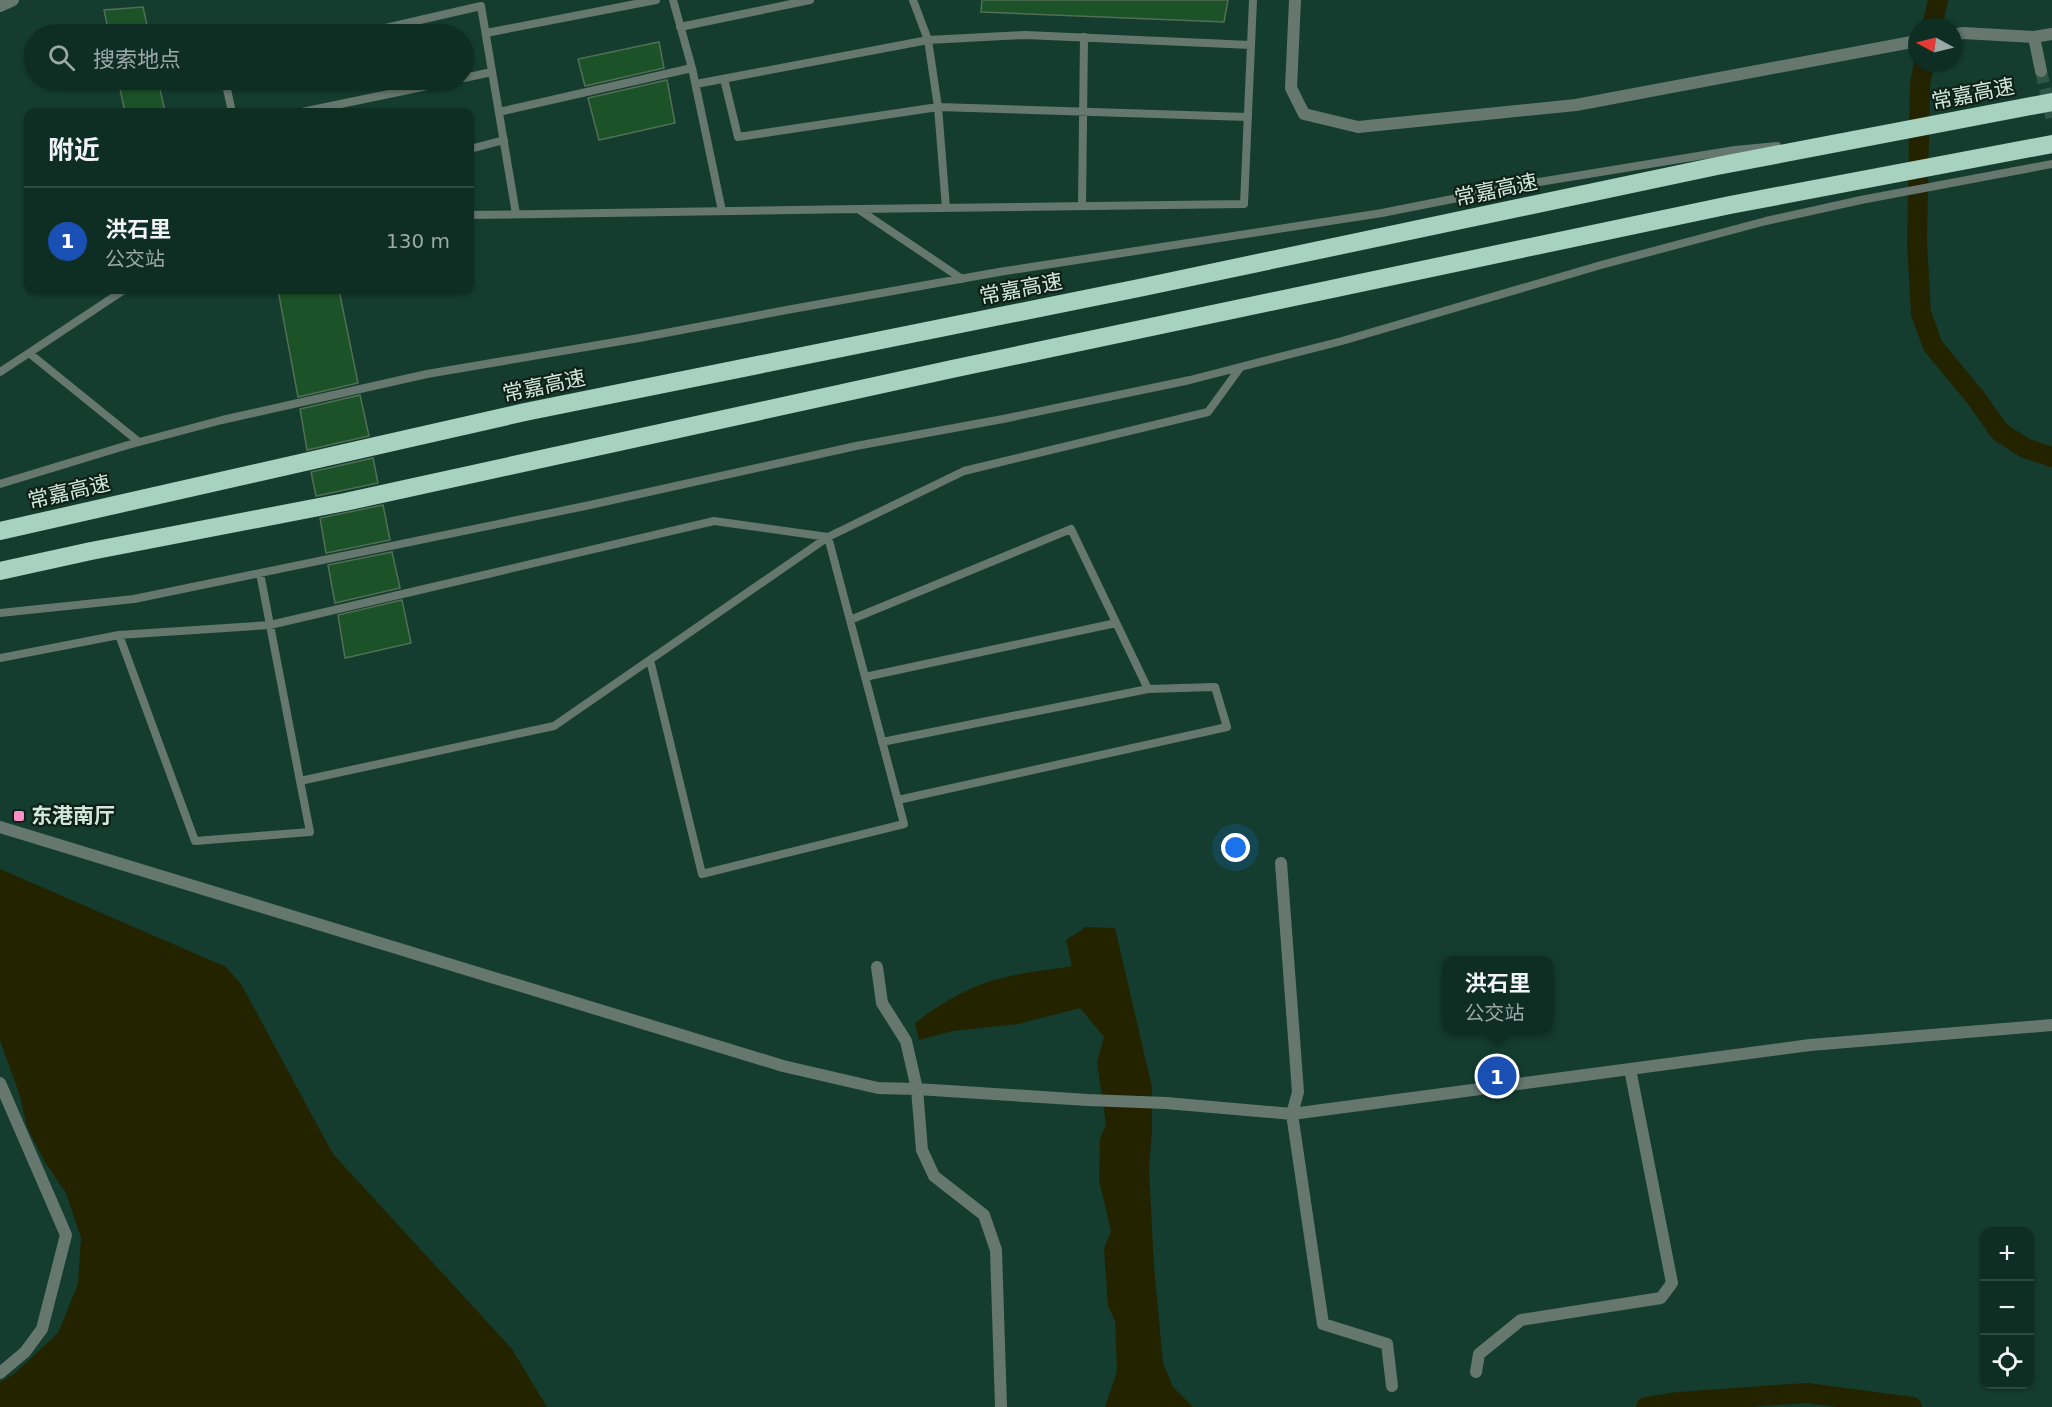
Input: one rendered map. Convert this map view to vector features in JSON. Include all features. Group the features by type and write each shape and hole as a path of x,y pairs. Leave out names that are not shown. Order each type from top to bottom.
{"highway":[{"name":"常嘉高速","path":"0,531 525,412 1128,291 1705,168 2052,102"},
{"path":"0,571 345,502 963,367 1718,208 2052,144"}],"street":[{"path":"0,6 13,0"},
{"path":"1295,0 1291,88 1299,105 1304,114 1358,127 1576,105 1908,43"},
{"path":"1962,34 2034,37 2052,34"},
{"path":"2034,37 2041,71"},
{"path":"0,826 783,1066 878,1088 1166,1103 1292,1114 1810,1045 2052,1025"},
{"path":"1281,863 1298,1092 1292,1114 1323,1324 1387,1344 1392,1386"},
{"path":"877,967 882,1004 906,1041 917,1089 922,1150 934,1176 984,1215 996,1250 1002,1407"},
{"path":"1476,1372 1479,1354 1521,1320 1661,1298 1672,1283 1630,1069"},
{"path":"0,1083 66,1235 42,1329 25,1352 0,1373"}],"lane":[{"path":"486,33 656,0"},
{"path":"673,0 693,68 722,211"},
{"path":"680,27 810,0"},
{"path":"913,0 928,40 938,107 946,208"},
{"path":"474,215 1244,204 1253,0"},
{"path":"403,24 482,6 516,214"},
{"path":"696,84 928,40 1024,35 1251,45"},
{"path":"1082,206 1084,37"},
{"path":"499,112 693,68"},
{"path":"474,76 492,72"},
{"path":"724,79 738,137 938,107 1248,117"},
{"path":"227,90 231,108"},
{"path":"321,108 408,90"},
{"path":"0,484 139,442 222,420 427,374 962,279 1382,213 1533,183 1736,150 1853,139"},
{"path":"474,148 504,140"},
{"path":"0,613 134,599 579,508 856,446 1003,419 1190,380 1342,341 1601,265 1766,221 2052,164"},
{"path":"858,209 962,279"},
{"path":"0,372 118,294"},
{"path":"29,353 139,442"},
{"path":"300,782 554,726 828,537 964,471 1208,412 1240,367"},
{"path":"0,658 118,635 270,625 714,521 828,537"},
{"path":"850,620 1071,529 1148,689"},
{"path":"650,660 702,874 904,824 828,537"},
{"path":"118,635 195,840 310,832 260,573"},
{"path":"865,677 1116,623"},
{"path":"882,742 1148,689 1215,687 1227,727 898,800"}],"shaded area":[{"path":"0,869 226,967 241,984 333,1154 512,1349 547,1407 0,1407 0,1382 14,1374 58,1333 78,1284 81,1238 66,1193 45,1162 27,1127 20,1096 0,1040"},
{"path":"1086,927 1115,928 1152,1087 1149,1170 1154,1266 1163,1363 1173,1387 1193,1407 1105,1407 1117,1372 1115,1321 1108,1306 1104,1249 1111,1231 1099,1180 1100,1139 1106,1124 1097,1062 1104,1037 1080,1008 1018,1024 953,1031 919,1040 915,1023 967,990 990,981 1072,966 1066,940"}],"building":[{"path":"982,0 1228,0 1224,22 981,12"},
{"path":"143,7 147,24 107,24 104,10"},
{"path":"659,42 664,68 585,86 578,59"},
{"path":"667,80 675,123 599,140 588,98"},
{"path":"120,90 160,90 164,108 124,108"},
{"path":"279,294 340,294 358,383 298,397"},
{"path":"360,395 369,436 307,450 300,409"},
{"path":"373,458 378,483 316,496 311,472"},
{"path":"383,505 390,540 326,553 320,518"},
{"path":"392,552 400,588 335,603 328,565"},
{"path":"402,600 411,643 345,658 338,615"}],"waterway":[{"path":"1934,18 1938,0"},
{"path":"1922,72 1920,85 1917,243 1921,313 1933,346 1976,398 2000,432 2025,448 2052,457"},
{"path":"1646,1407 1679,1402 1807,1393 1912,1407"}],"tunnel":[{"path":"2041,71 2052,120"}],"place":[{"name":"东港南厅","path":"19,816"},
{"name":"洪石里","path":"1497,1076"}]}
